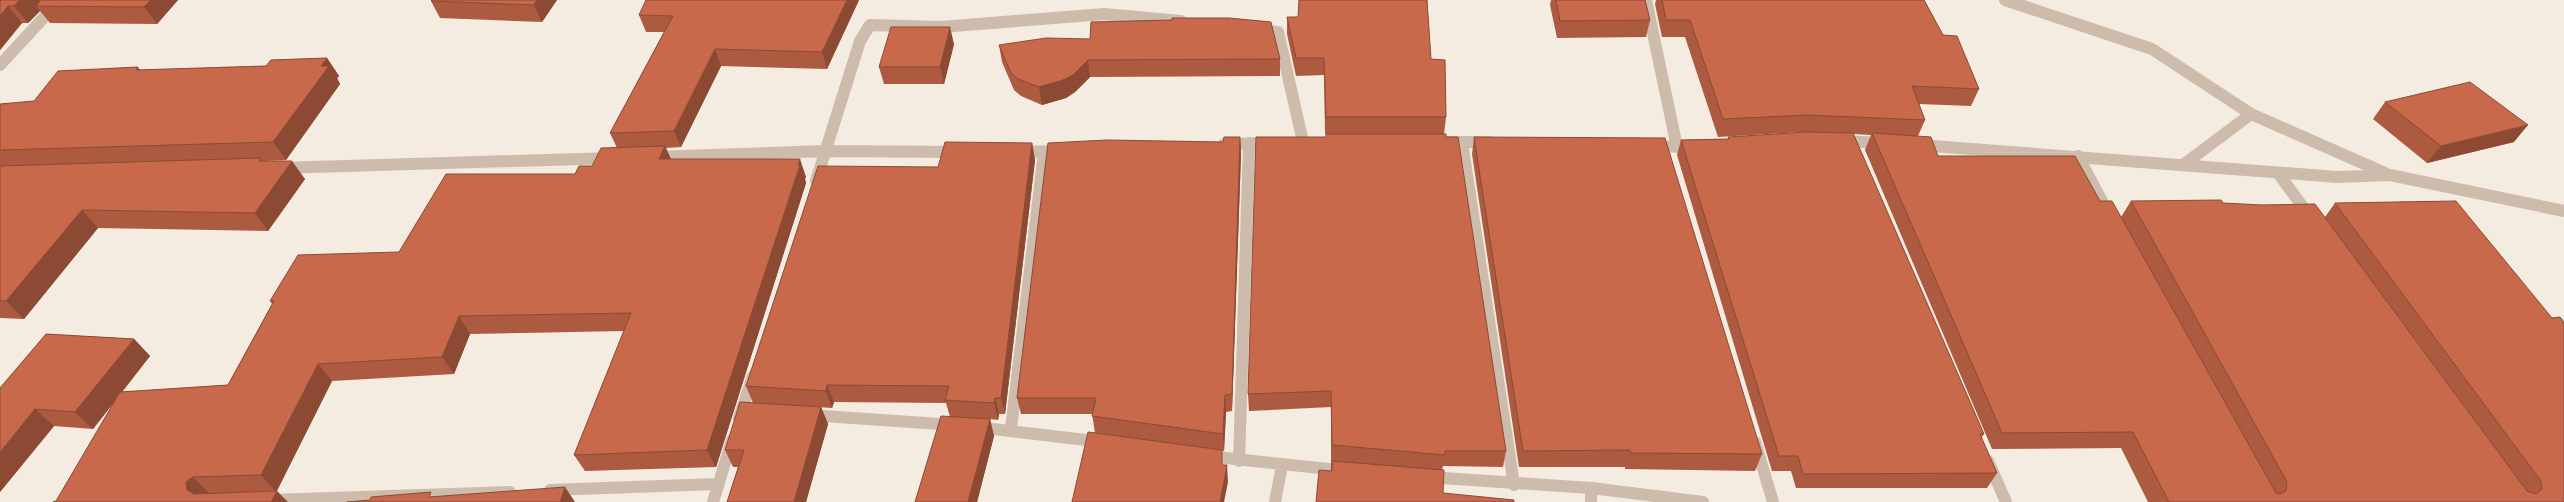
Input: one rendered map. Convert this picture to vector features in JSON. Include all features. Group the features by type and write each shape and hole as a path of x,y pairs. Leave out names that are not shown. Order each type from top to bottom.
{"street":[{"path":"0,65 60,0"},
{"path":"1646,0 1670,150"},
{"path":"2005,0 2152,49 2251,114 2390,175 2564,211"},
{"path":"810,198 860,40 870,25 941,27 1104,14 1193,23"},
{"path":"1210,145 1298,143 1278,32 1251,29"},
{"path":"2183,165 2251,114"},
{"path":"1826,140 2078,156 2337,177 2390,175"},
{"path":"1852,141 1860,159"},
{"path":"1432,142 1501,143"},
{"path":"1462,142 1514,485"},
{"path":"1239,461 1249,143"},
{"path":"1636,146 1670,150 1706,145"},
{"path":"646,157 825,151 974,152"},
{"path":"1004,152 1074,151"},
{"path":"1011,429 1044,152"},
{"path":"2078,156 2115,226"},
{"path":"267,169 626,158"},
{"path":"2278,173 2318,229"},
{"path":"713,502 717,484 747,410 756,364"},
{"path":"792,414 1011,429 1116,444"},
{"path":"1750,427 1773,502"},
{"path":"1982,448 2006,502"},
{"path":"1192,454 1239,461 1360,472"},
{"path":"1275,502 1282,465"},
{"path":"1418,476 1514,485 1591,495 1703,502"},
{"path":"260,500 717,484"}],"building":[{"path":"0,0 20,0 14,6 8,6 0,16"},
{"path":"41,0 151,0 144,7 36,6"},
{"path":"432,0 537,0 534,5"},
{"path":"646,0 847,0 822,52 715,49 674,131 610,133 673,16 639,15"},
{"path":"1299,0 1427,0 1431,59 1445,60 1446,117 1326,117 1324,58 1296,58 1287,17 1298,17"},
{"path":"1556,0 1645,0 1650,20 1560,21"},
{"path":"1662,0 1924,0 1943,35 1957,36 1979,89 1912,86 1925,120 1807,115 1723,119 1690,20 1666,20"},
{"path":"1172,18 1229,18 1271,22 1280,59 1088,60 1073,75 1039,87 1018,79 1011,73 999,45 1046,38 1090,39 1091,22 1172,20"},
{"path":"891,27 950,27 940,67 879,67"},
{"path":"327,58 321,66 329,66 273,142 0,150 0,104 34,101 58,71 138,67 136,70 266,66 271,60"},
{"path":"2470,82 2528,125 2441,146 2385,102"},
{"path":"1807,132 1853,133 1984,434 1980,434 1997,473 1803,474 1798,456 1779,456 1681,140 1729,139 1728,137"},
{"path":"1872,133 1931,137 1938,156 2075,156 2100,201 2112,201 2276,493 2280,494 2286,491 2287,482 2131,201 2221,200 2223,203 2262,205 2315,204 2527,491 2536,494 2542,489 2541,481 2335,203 2456,201 2552,318 2560,317 2564,322 2564,502 2169,502 2133,432 2002,433"},
{"path":"1326,134 1446,134 1446,137 1458,137 1506,451 1445,451 1445,455 1332,445 1331,391 1248,394 1256,137 1326,137"},
{"path":"1224,137 1240,137 1232,394 1225,395 1223,434 1092,416 1096,398 1017,398 1048,143 1107,140 1223,142"},
{"path":"1474,137 1665,138 1762,454 1631,453 1630,450 1523,451"},
{"path":"945,142 1032,143 1001,398 995,398 994,403 945,400 949,386 827,385 826,391 746,386 818,166 938,167"},
{"path":"665,146 659,159 800,159 798,165 800,165 707,450 574,455 631,313 459,316 442,357 318,364 261,475 193,477 186,482 187,490 194,494 277,491 271,502 53,502 56,501 120,392 228,385 274,301 270,301 298,255 399,252 446,174 575,174 579,166 592,166 601,148"},
{"path":"261,158 259,161 292,161 255,213 82,210 6,301 0,301 0,166"},
{"path":"46,334 134,339 75,412 35,409 0,452 0,388"},
{"path":"740,402 821,407 794,502 727,502 744,450 725,450"},
{"path":"941,416 990,419 968,502 915,502"},
{"path":"1088,432 1222,450 1222,465 1227,465 1220,502 1072,502"},
{"path":"1332,461 1444,470 1443,493 1514,500 1514,502 1316,502 1319,470 1332,471"},
{"path":"565,487 560,502 347,502 370,500 371,497 431,492 429,497"}]}
